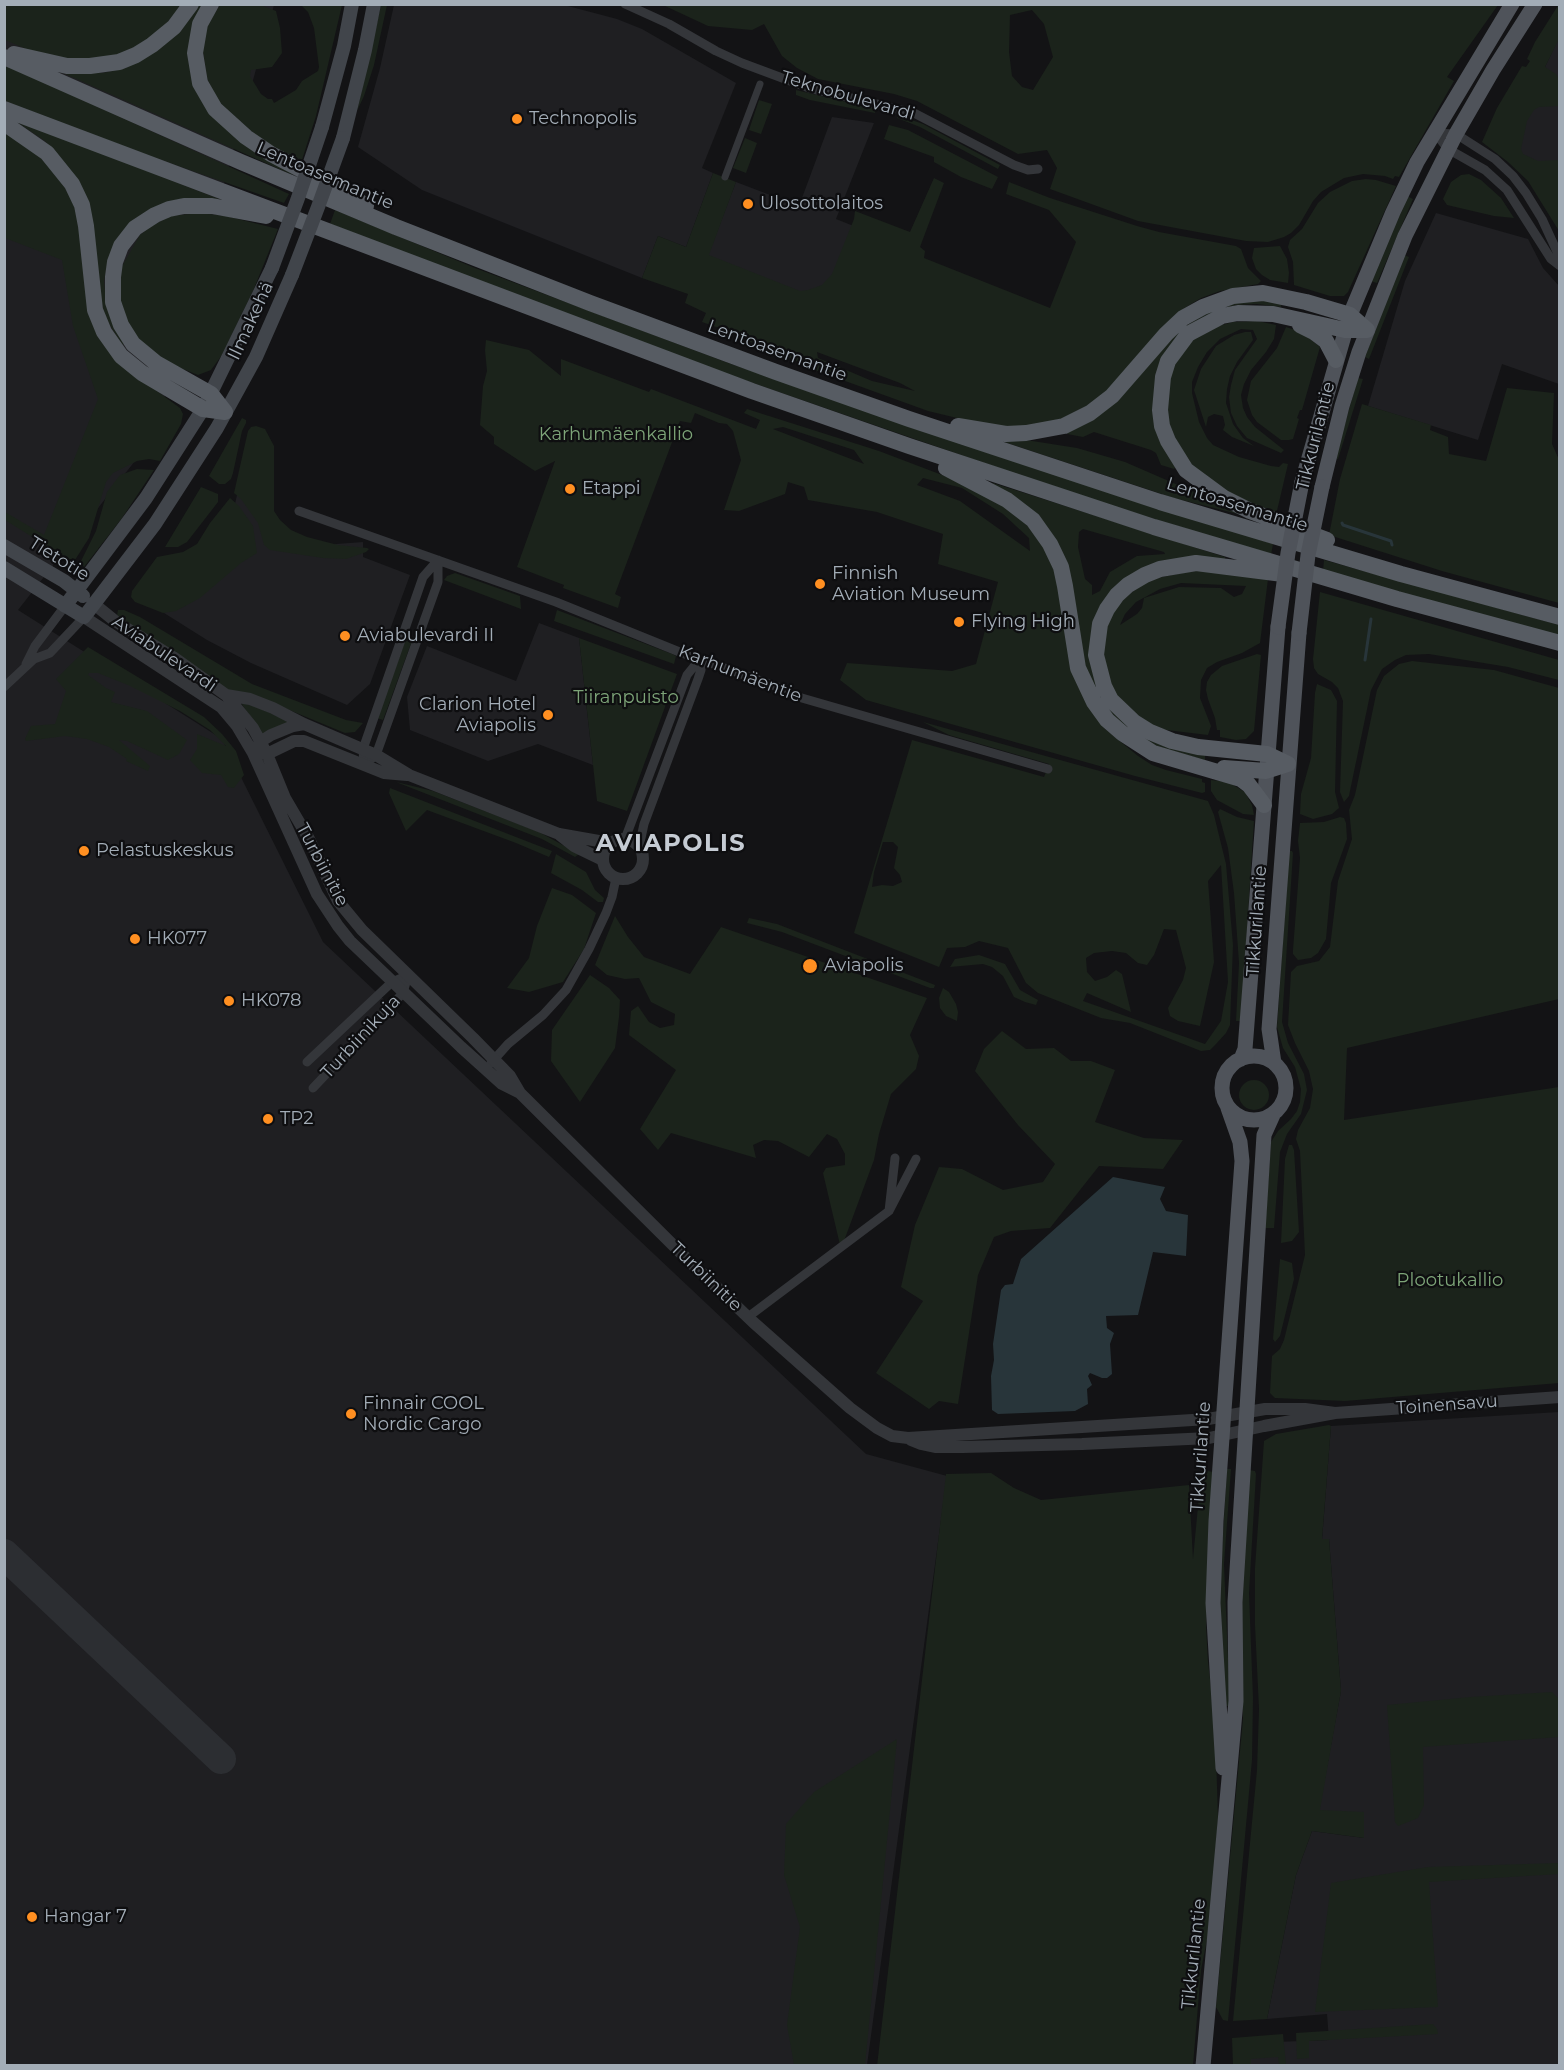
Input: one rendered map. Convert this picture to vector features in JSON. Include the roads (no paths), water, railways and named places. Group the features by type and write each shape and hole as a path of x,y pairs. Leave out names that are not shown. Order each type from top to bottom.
{"highway":[{"path":"4,55 68,66 108,64 136,55 152,45 174,27 191,4"},
{"path":"211,4 200,24 195,54 200,83 215,109 246,137 271,154 353,197 396,227"},
{"name":"Lentoasemantie","path":"4,55 241,162 396,227 590,303 776,372 909,419 1160,502 1401,574 1560,617"},
{"path":"4,110 742,387 909,446 1154,527 1560,644"},
{"path":"4,123 47,153 72,184 82,205 86,226 95,310 104,332 121,356 141,373 207,401"},
{"path":"225,412 207,401 133,344 125,333 113,302 115,262 122,246 135,228 147,219 169,209 184,206 212,206 261,216 293,218"},
{"path":"909,419 1006,434 1026,434 1064,426 1090,413 1112,396 1166,334 1183,318 1203,307 1233,296 1263,293 1306,302 1367,330"},
{"path":"1348,323 1255,313 1222,316 1188,334 1168,361 1163,377 1160,410 1162,426 1168,441 1186,470 1224,498 1363,554 1401,574"},
{"path":"1280,315 1314,332 1326,341 1336,360"},
{"path":"909,446 1007,500 1033,520 1050,544 1061,567 1078,668 1094,702 1107,720 1138,744 1164,758 1241,779 1264,805"},
{"path":"1288,764 1267,762 1172,741 1134,722 1116,705 1104,686 1096,655 1100,624 1116,595 1128,585 1145,575 1169,567 1196,563 1340,582"},
{"path":"1535,638 1560,650"},
{"path":"1196,765 1267,762"}],"main road":[{"name":"Ilmakehä","path":"65,606 146,498 207,401 272,268 322,127 344,46 352,4"},
{"name":"Ilmakehä","path":"84,617 155,524 225,412 256,357 292,275 343,138 374,4"},
{"name":"Tikkurilantie","path":"1241,1059 1245,1049 1278,627 1288,553 1302,482 1348,323 1393,212 1417,162 1512,4"},
{"name":"Tikkurilantie","path":"1274,1063 1269,1029 1288,764 1308,555 1322,487 1342,406 1367,330 1405,236 1456,134 1534,4"},
{"name":"Tietotie","path":"4,546 64,581 94,604"},
{"name":"Tietotie","path":"4,568 84,617"},
{"path":"1261,1057 1274,1063 1283,1074 1286,1085 1281,1107 1263,1119 1248,1120 1237,1116 1228,1108 1222,1094 1223,1079 1232,1065 1241,1059 1261,1057"},
{"name":"Tikkurilantie","path":"1227,1810 1212,1603 1242,1161 1240,1142 1228,1108"},
{"name":"Tikkurilantie","path":"1203,2066 1236,1701 1235,1602 1264,1135 1273,1114"}],"street":[{"name":"Teknobulevardi","path":"625,4 669,24 742,63 809,88 914,113 1014,165 1028,170 1038,169"},
{"path":"725,177 760,84"},
{"path":"1435,133 1456,134 1495,159 1513,176 1542,219 1560,258"},
{"path":"1435,133 1448,149 1485,170 1501,183 1512,196 1551,259 1560,266"},
{"name":"Karhumäentie","path":"299,511 556,602 778,687 788,694 1048,769"},
{"path":"364,765 363,749 423,577 438,560"},
{"path":"364,765 376,755 438,582 438,560"},
{"name":"Aviabulevardi","path":"94,604 108,617 181,662 226,695 250,699 273,708 376,755 409,775 559,834 610,843"},
{"path":"25,666 35,646 65,606"},
{"path":"4,687 34,659 50,653 84,617"},
{"name":"Aviabulevardi","path":"84,617 221,707 237,726 253,753 267,753 294,741 304,741 384,773 409,775"},
{"path":"625,839 687,675 700,659"},
{"path":"639,847 625,839 610,843 603,854 606,869 616,878 627,879 641,868 642,854 639,847 644,824 698,680 700,659"},
{"name":"Turbiinitie","path":"226,695 253,728 267,753 285,798 309,839 338,901 362,930 408,975 490,1064"},
{"path":"253,753 260,742 271,735 304,724"},
{"name":"Turbiinitie","path":"253,753 325,909 350,941 403,993 490,1064 510,1076 520,1093 748,1317 859,1415 877,1428 892,1436 908,1438 1208,1419 1224,1416"},
{"name":"Aviabulevardi","path":"559,834 574,846 603,860"},
{"path":"490,1064 508,1044 543,1015 566,990 590,949 612,897 616,878"},
{"name":"Turbiinikuja","path":"307,1062 392,982 408,975"},
{"name":"Turbiinikuja","path":"313,1088 403,993 408,975"},
{"path":"889,1211 895,1158"},
{"path":"748,1317 889,1211 916,1160"},
{"name":"Toinensavu","path":"1222,1436 1335,1413 1560,1397"},
{"name":"Toinensavu","path":"1224,1416 1246,1411 1284,1408 1335,1413"},
{"name":"Turbiinitie","path":"908,1438 935,1447 962,1447 1082,1444 1222,1436"}],"waterway":[{"path":"1342,523 1391,541 1392,545"},
{"path":"1365,660 1371,619"}],"place":[{"name":"Technopolis","path":"517,119"},
{"name":"Ulosottolaitos","path":"748,204"},
{"name":"Etappi","path":"570,489"},
{"name":"Finnish Aviation Museum","path":"820,584"},
{"name":"Flying High","path":"959,622"},
{"name":"Aviabulevardi II","path":"345,636"},
{"name":"Clarion Hotel Aviapolis","path":"548,715"},
{"name":"Pelastuskeskus","path":"84,851"},
{"name":"HK077","path":"135,939"},
{"name":"Aviapolis","path":"810,966"},
{"name":"HK078","path":"229,1001"},
{"name":"TP2","path":"268,1119"},
{"name":"Finnair COOL Nordic Cargo","path":"351,1414"},
{"name":"Hangar 7","path":"32,1917"}],"district":[{"name":"AVIAPOLIS","path":"671,844"}],"park label":[{"name":"Karhumäenkallio","path":"616,435"},
{"name":"Tiiranpuisto","path":"626,698"},
{"name":"Plootukallio","path":"1450,1281"}]}
